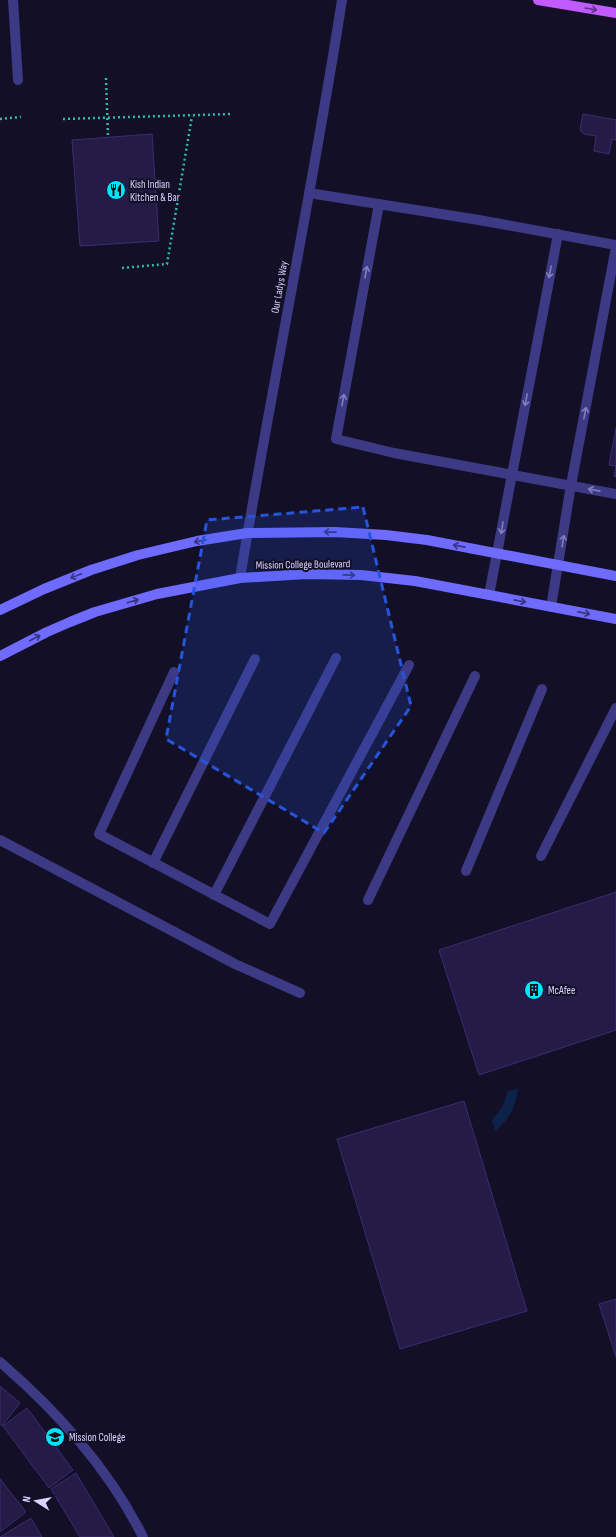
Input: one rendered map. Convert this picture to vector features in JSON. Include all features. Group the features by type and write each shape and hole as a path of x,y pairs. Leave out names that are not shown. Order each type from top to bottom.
{"main road":[{"path":"538,0 616,13"}],"street":[{"path":"13,0 18,80"},
{"name":"Our Ladys Way","path":"240,578 342,0"},
{"path":"309,193 558,234 616,246 571,486 551,607"},
{"path":"379,204 336,438 394,453 616,494"},
{"path":"489,595 558,234"},
{"path":"0,610 44,588 138,554 197,541 247,533 335,532 386,535 427,540 616,576"},
{"name":"Mission College Boulevard","path":"0,656 47,632 95,612 157,594 240,578 307,574 361,575 415,581 616,619"},
{"path":"214,895 336,658"},
{"path":"153,863 255,659"},
{"path":"174,672 99,834 270,924 409,665"},
{"path":"368,900 474,676"},
{"path":"466,871 542,689"},
{"path":"541,856 616,708"},
{"path":"0,840 235,964 300,993"},
{"path":"0,1362 24,1383 63,1422 121,1498 142,1536"}],"path":[{"path":"106,78 108,137"},
{"path":"63,119 232,114"},
{"path":"122,268 167,264 192,116"},
{"path":"0,119 21,117"}],"highlighted area":[{"path":"363,507 411,706 324,833 166,739 207,520"}],"water":[{"path":"518,1088 516,1100 511,1112 505,1122 495,1131 492,1120 502,1107 508,1091"}],"building":[{"path":"583,114 616,120 616,140 612,139 609,154 594,151 596,136 584,134 580,130"},
{"name":"Kish Indian Kitchen & Bar","path":"152,134 159,241 80,246 72,140"},
{"path":"616,428 616,466 609,465"},
{"path":"616,466 616,477 614,476"},
{"name":"McAfee","path":"616,892 616,1030 479,1075 439,950"},
{"path":"464,1101 527,1311 400,1349 337,1139"},
{"path":"616,1299 616,1357 599,1304"},
{"path":"0,1386 20,1403 2,1426 0,1424"},
{"path":"27,1408 73,1470 49,1488 3,1426"},
{"path":"76,1473 114,1537 80,1537 51,1489"},
{"path":"0,1479 26,1512 0,1532"},
{"path":"31,1518 42,1537 0,1537"}],"place":[{"name":"Kish Indian Kitchen & Bar","path":"116,190"},
{"name":"McAfee","path":"534,990"},
{"name":"Mission College","path":"55,1437"}]}
